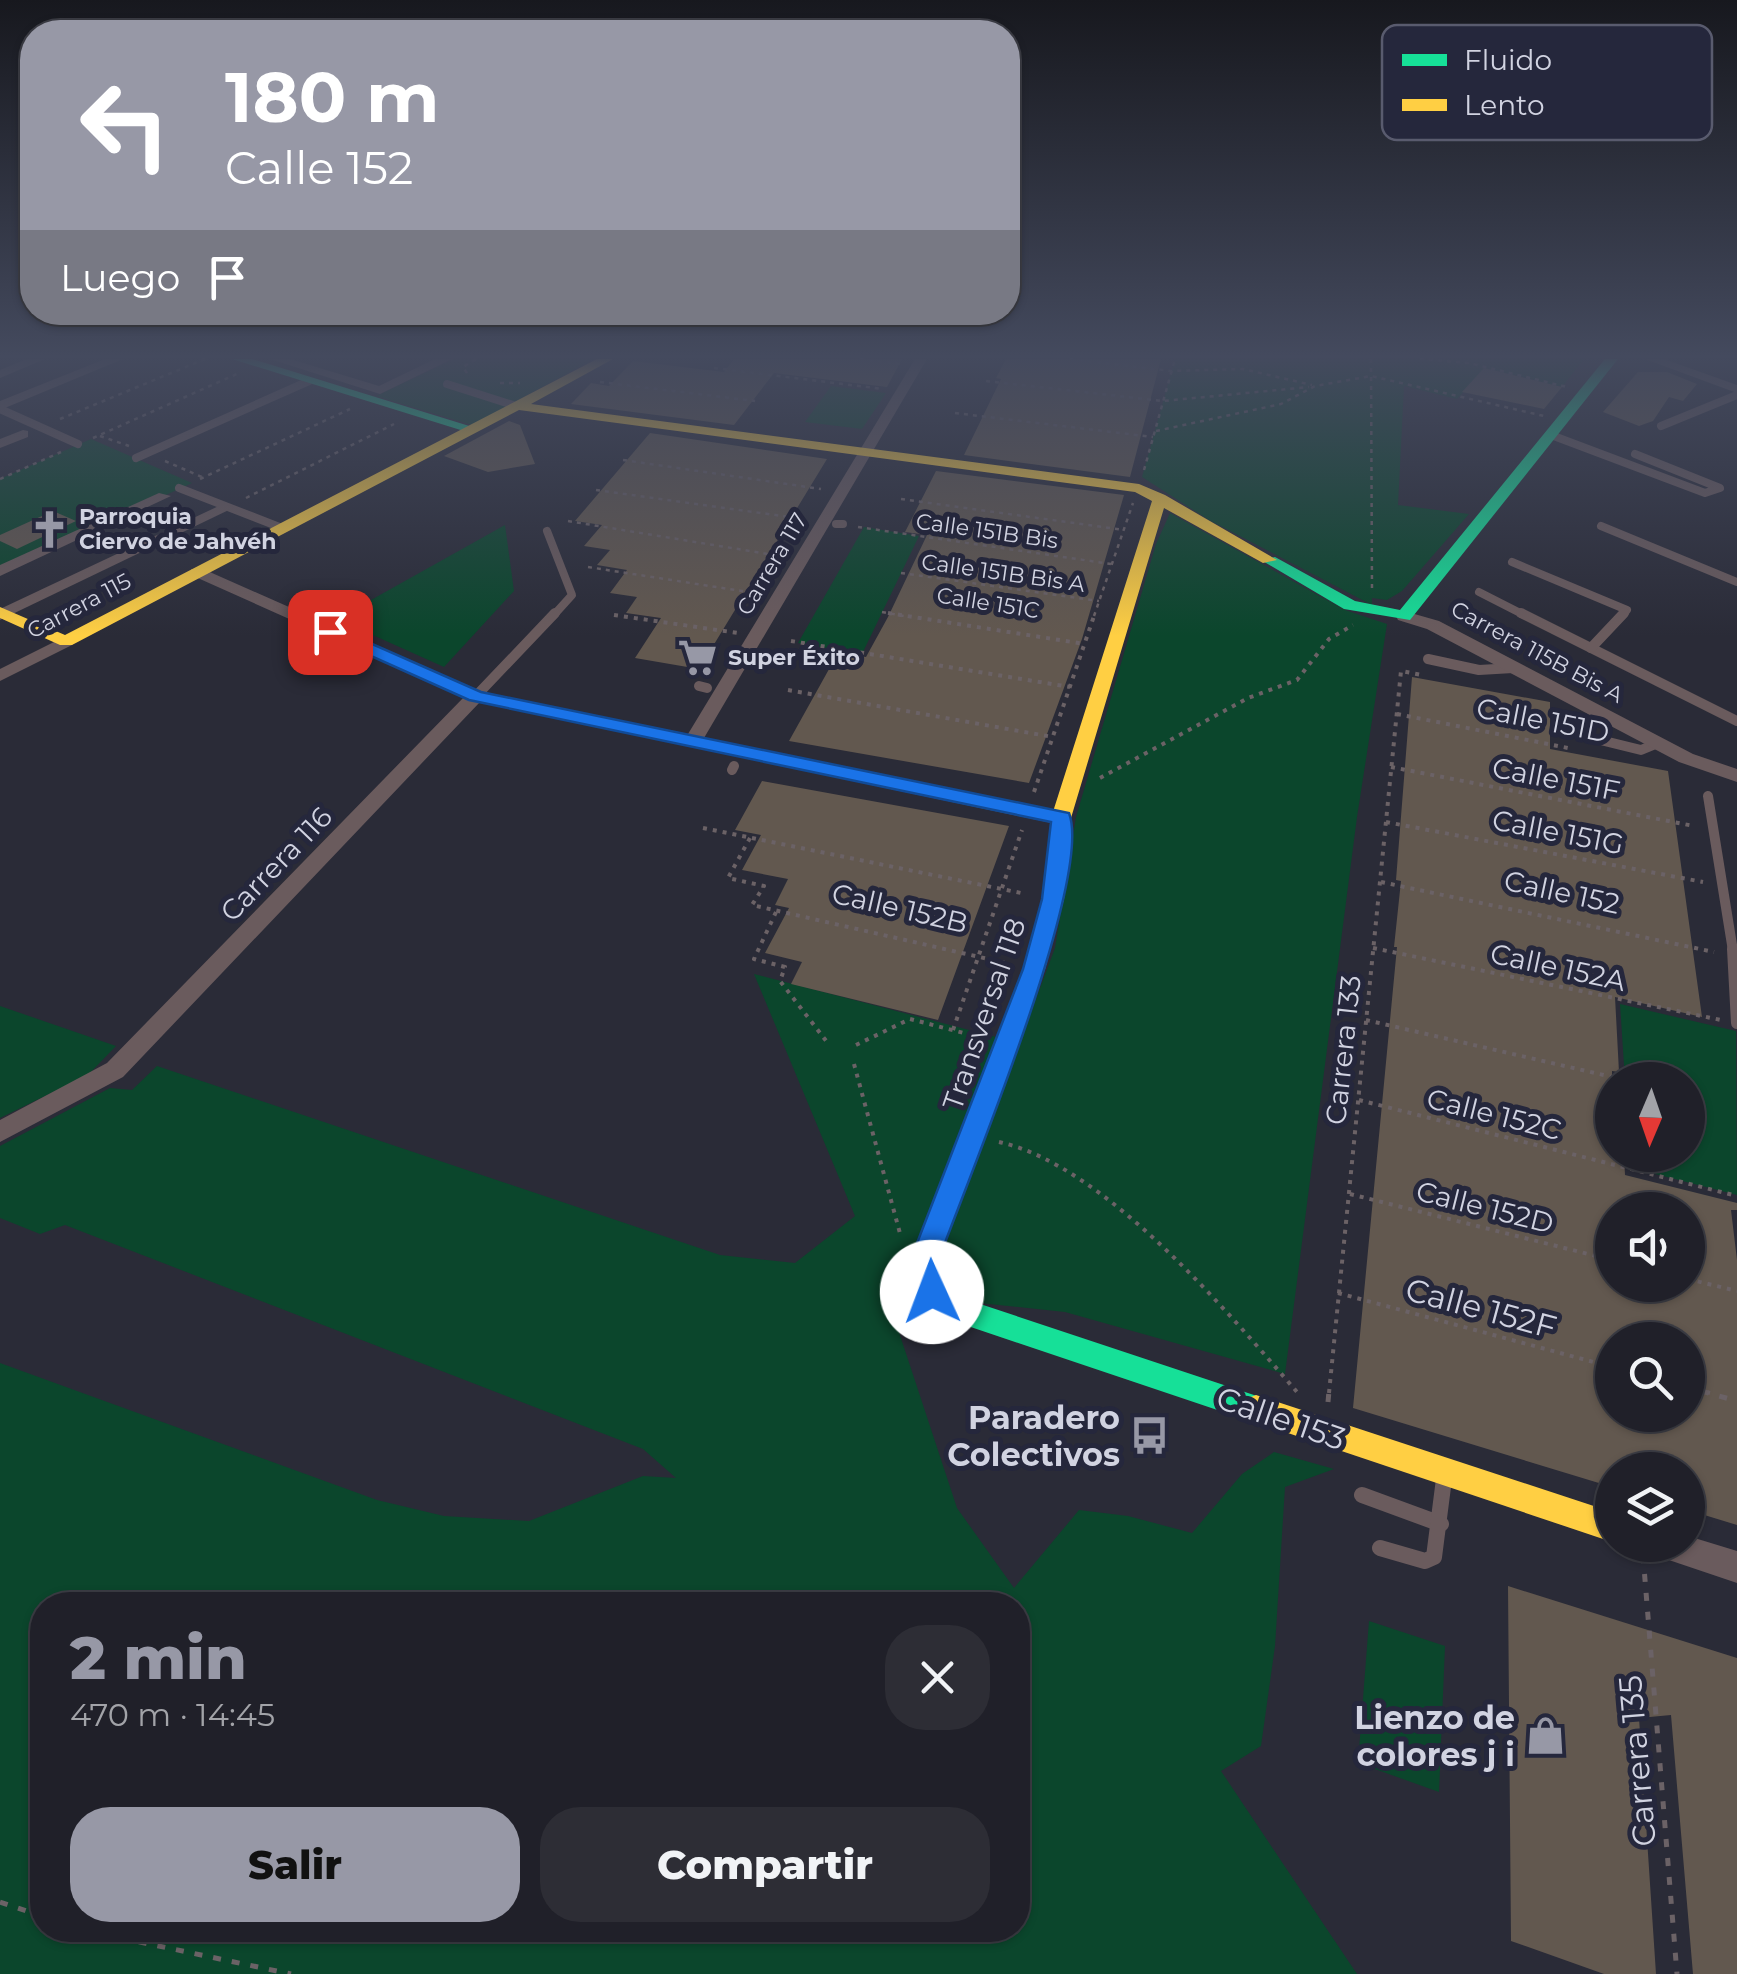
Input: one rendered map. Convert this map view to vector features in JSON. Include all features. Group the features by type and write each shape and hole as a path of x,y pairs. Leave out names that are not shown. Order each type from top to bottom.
{"street":[{"name":"Carrera 115","path":"0,676 428,451"},
{"path":"859,451 1151,493"},
{"path":"1404,616 1538,451"},
{"name":"Carrera 117","path":"693,741 801,560 834,523 842,492 866,452"},
{"path":"0,571 171,492"},
{"name":"Carrera 115B Bis A","path":"1151,493 1350,605 1433,625 1658,743 1737,776"},
{"name":"Transversal 118","path":"928,1280 926,1256 974,1138 1034,969 1053,899 1062,818 1151,493"},
{"path":"1,614 228,507"},
{"path":"196,572 476,696 1062,818"},
{"path":"1,614 66,641"},
{"name":"Carrera 116","path":"0,1132 116,1070 476,696"},
{"name":"Calle 153","path":"928,1280 932,1292 950,1307 1595,1523"},
{"path":"1705,1557 1737,1567"}],"lane":[{"path":"136,458 151,451"},
{"path":"1610,451 1705,493 1720,488 1635,454"},
{"path":"171,492 228,507 282,528"},
{"path":"1601,526 1737,582"},
{"path":"476,696 572,595 547,531"},
{"path":"1512,562 1628,612 1591,648"},
{"path":"1479,592 1737,721"},
{"path":"1428,660 1478,670 1513,668"},
{"path":"1578,721 1580,735 1648,750 1658,743"},
{"path":"1708,796 1734,956 1736,1023"},
{"path":"1380,1548 1425,1561 1437,1552 1444,1474"},
{"path":"1362,1495 1441,1524"}],"path":[{"path":"0,478 62,451"},
{"path":"171,492 257,451"},
{"path":"228,507 339,451"},
{"path":"953,1030 1124,530 1151,493 1152,451"},
{"path":"1072,784 1084,786 1248,698 1296,680 1329,639 1372,612 1371,451"},
{"path":"622,460 842,492"},
{"path":"596,490 834,523"},
{"path":"901,499 1124,530"},
{"path":"568,521 801,560"},
{"name":"Calle 151B Bis","path":"858,526 1112,564"},
{"path":"588,567 779,597"},
{"name":"Calle 151B Bis A","path":"901,574 1100,602"},
{"name":"Calle 151C","path":"882,612 1085,644"},
{"path":"614,614 755,636"},
{"path":"791,642 1070,687"},
{"name":"Carrera 133","path":"1325,1433 1401,672"},
{"path":"788,690 1054,737"},
{"name":"Calle 151D","path":"1396,714 1567,748"},
{"name":"Calle 151F","path":"1391,767 1714,830"},
{"name":"Calle 151G","path":"1386,822 1722,886"},
{"path":"702,828 1053,899"},
{"name":"Calle 152B","path":"750,838 728,878 764,886 752,905 1034,969"},
{"name":"Calle 152","path":"1380,882 1734,956"},
{"path":"776,911 754,959 786,967 780,981 828,1042"},
{"name":"Calle 152A","path":"1373,948 1736,1023"},
{"path":"856,1045 910,1019 1008,1045"},
{"path":"1366,1020 1595,1073"},
{"path":"854,1064 911,1272 928,1280"},
{"name":"Calle 152C","path":"1358,1100 1737,1196"},
{"path":"974,1138 1026,1148 1060,1164 1198,1278 1285,1374 1325,1433"},
{"name":"Calle 152D","path":"1348,1193 1595,1256"},
{"path":"1705,1283 1737,1291"},
{"name":"Calle 152F","path":"1338,1293 1595,1362"},
{"path":"1705,1392 1737,1401"},
{"name":"Carrera 135","path":"1643,1562 1677,1974"},
{"path":"0,1902 30,1912"},
{"path":"144,1942 274,1967 290,1974"}],"green space":[{"path":"63,451 119,451 192,483 0,571 0,479"},
{"path":"1149,451 1401,451 1398,505 1469,514 1402,591 1387,600 1372,598 1372,605 1209,520 1142,477"},
{"path":"1170,513 1345,610 1387,624 1357,817 1285,1374 1065,1312 979,1303 955,1295 936,1266 1055,948 1076,817 1156,544"},
{"path":"505,525 514,591 444,667 337,619"},
{"path":"864,527 919,536 862,654 798,643"},
{"path":"754,974 996,1037 894,1317 957,1508 1014,1588 1079,1510 1128,1516 1192,1533 1242,1474 1274,1452 1334,1469 1285,1487 1275,1646 1261,1746 1221,1771 1357,1974 0,1974 0,1363 377,1500 444,1516 529,1521 643,1476 676,1478 643,1449 65,1225 40,1234 0,1218 0,1146 110,1088 132,1090 157,1066 720,1255 795,1263 855,1216"},
{"path":"1620,1004 1736,1031 1737,1195 1648,1172 1705,1172 1705,1062 1624,1062"},
{"path":"0,1006 116,1046 88,1075 0,1118"},
{"path":"1369,1621 1445,1646 1439,1792 1358,1763"}],"building":[{"path":"453,451 530,451 535,464 488,472 444,456"},
{"path":"635,451 773,451 827,459 699,669 635,658 661,618 626,613 637,597 610,593 627,570 597,565 610,550 584,546 602,525 575,521"},
{"path":"966,451 1137,451 1130,477 964,455"},
{"path":"936,471 1124,495 1082,639 1029,783 789,741 838,653 866,657 888,617 927,535 905,532"},
{"name":"Parroquia Ciervo de Jahvéh","path":"53,511 76,521 17,549 0,541 0,535"},
{"path":"1412,677 1550,702 1550,749 1668,771 1702,1017 1615,997 1618,1062 1595,1062 1595,1172 1625,1172 1693,1192 1595,1192 1595,1302 1705,1302 1705,1195 1737,1203 1737,1210 1731,1210 1737,1260 1737,1525 1705,1515 1705,1452 1595,1452 1595,1482 1353,1408 1401,881 1396,880"},
{"path":"762,781 1009,826 938,1020 791,984 802,962 765,953 789,908 775,905 788,879 742,870 761,835 735,830"},
{"path":"1508,1586 1737,1658 1737,1974 1693,1974 1671,1715 1639,1718 1656,1974 1604,1974 1511,1941"}],"traffic: fast":[{"path":"1269,560 1350,605 1404,616 1537,451"},
{"path":"999,1063 926,1256 932,1292 950,1307 1256,1409"}],"traffic: slow":[{"path":"0,612 66,641 430,451"},
{"path":"859,451 1139,488 1269,560"},
{"path":"999,1063 1034,969 1053,899 1061,818 1160,498"},
{"path":"1256,1409 1595,1521"}],"place":[{"name":"Parroquia Ciervo de Jahvéh","path":"49,529"},
{"name":"Super Éxito","path":"698,657"},
{"name":"Paradero Colectivos","path":"1150,1435"},
{"name":"Lienzo de colores j i","path":"1545,1735"}],"route":[{"path":"330,632 476,696 1062,818 1053,899 1034,969 974,1138 926,1256 932,1292"}]}
